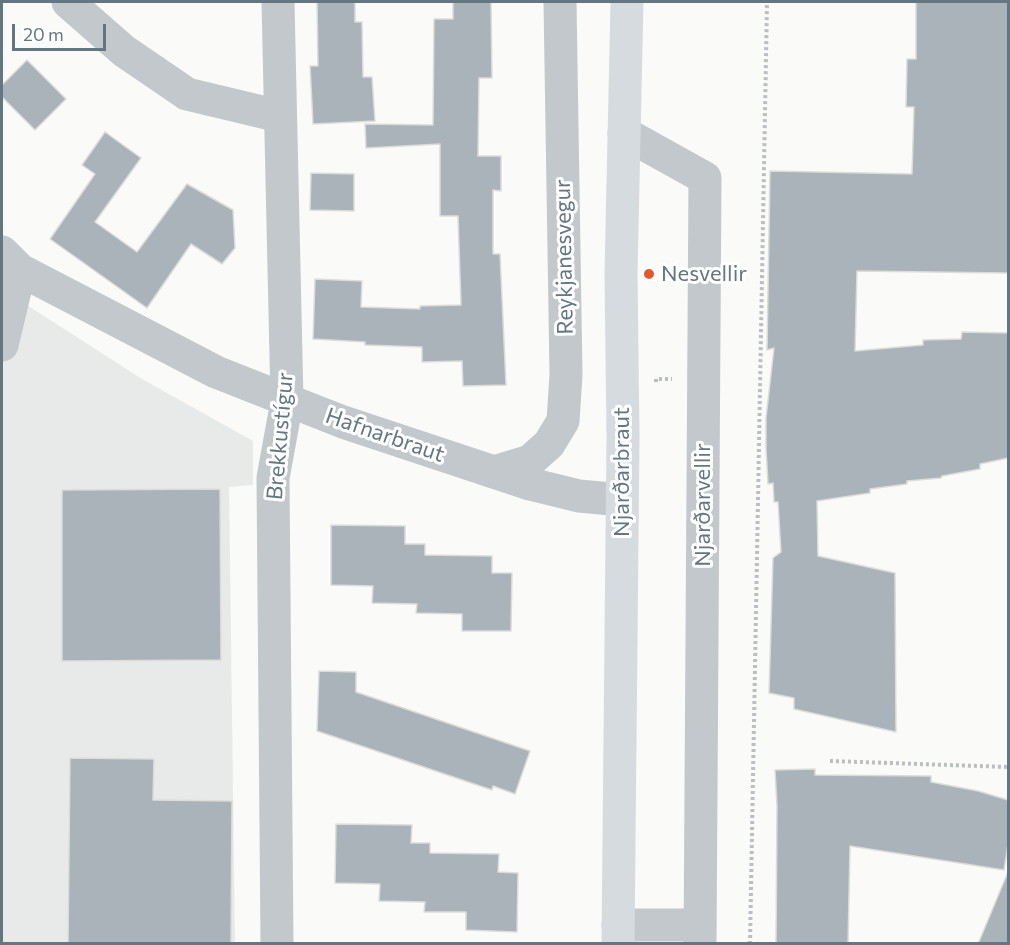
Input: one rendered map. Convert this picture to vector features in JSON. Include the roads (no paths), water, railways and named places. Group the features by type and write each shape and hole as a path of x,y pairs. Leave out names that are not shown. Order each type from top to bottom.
{"main road":[{"name":"Njarðarbraut","path":"618,934 622,500 621,273 627,2"}],"street":[{"path":"68,2 124,51 187,94 279,116"},
{"name":"Brekkustígur","path":"277,944 273,478 287,400 278,2"},
{"name":"Reykjanesvegur","path":"494,472 530,461 549,444 563,421 566,375 560,2"},
{"name":"Njarðarvellir","path":"618,934 700,934 705,178 624,133"},
{"path":"2,345 11,261"},
{"name":"Hafnarbraut","path":"11,261 216,372 343,422 530,484 579,496 622,500"}],"place":[{"name":"Nesvellir","path":"649,274"}]}
